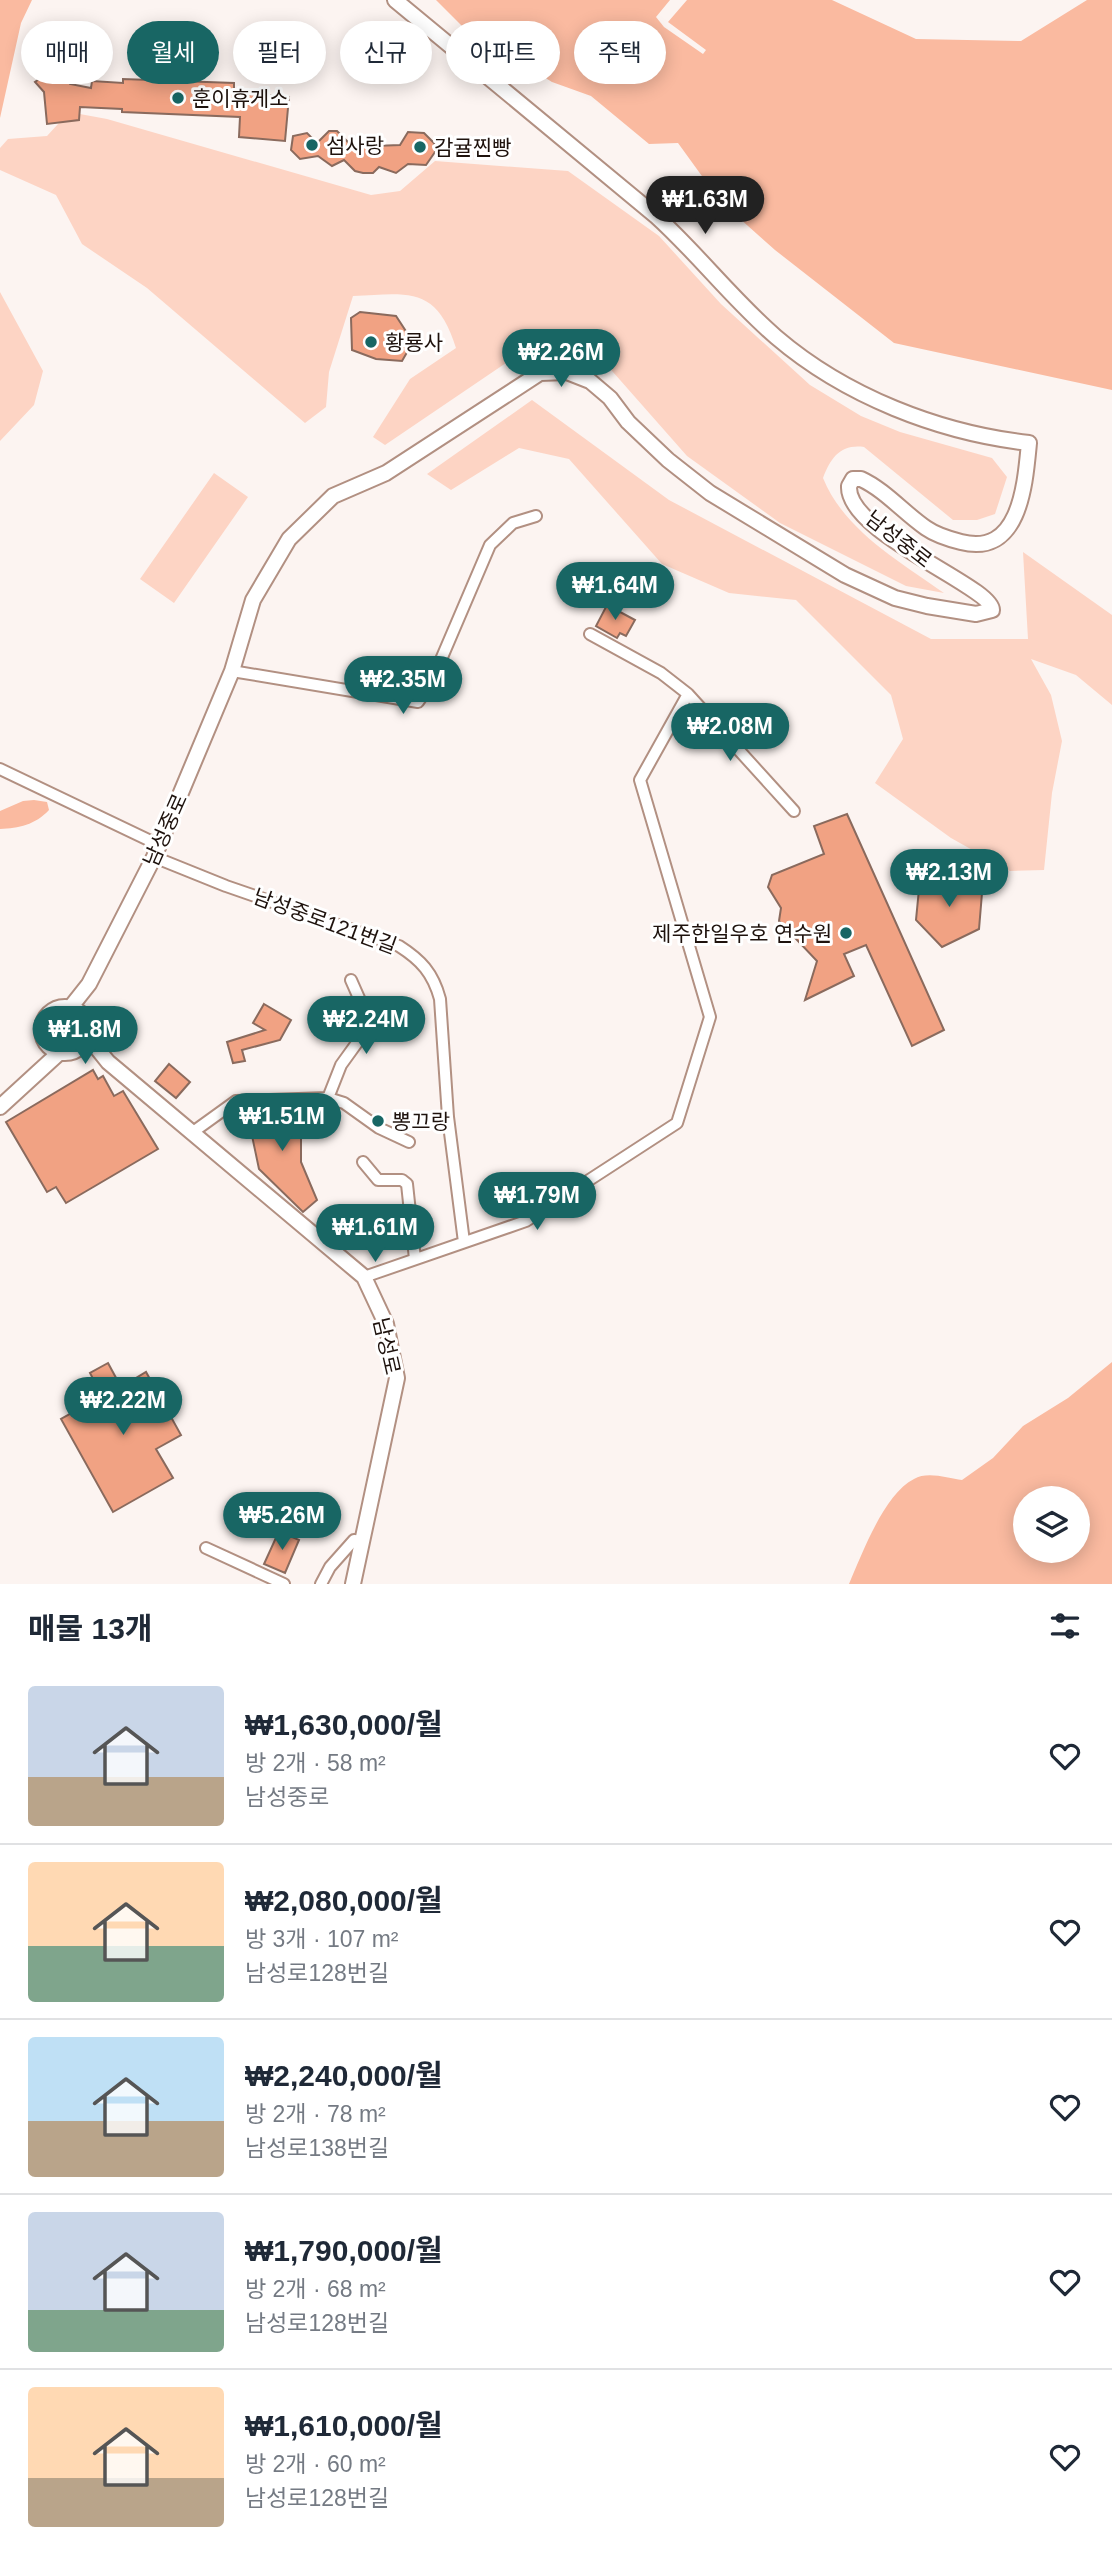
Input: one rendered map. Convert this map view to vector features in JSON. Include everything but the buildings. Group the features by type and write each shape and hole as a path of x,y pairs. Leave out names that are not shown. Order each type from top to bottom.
{"street":[{"name":"남성중로","path":"76,1011 157,851 232,671 253,600 270,567 289,539 333,496 386,473 540,373 567,372 590,381 610,398 628,422 667,460 710,493 845,575 895,597 926,606 976,614 992,610 992,604 891,539 872,523 849,492 853,480 868,482 927,529 968,543 989,543 999,539 1011,526 1024,485 1029,443 957,429 884,404 849,388 800,357 774,335 693,249 656,215 395,0"},
{"path":"232,671 418,702 431,683 490,545 501,531 513,523 536,516"},
{"path":"590,634 661,673 688,694 794,811"},
{"path":"364,1278 526,1220 677,1123 709,1017 640,780 688,694"},
{"name":"남성중로121번길","path":"0,769 226,886 399,946 423,963 436,983 440,999 448,1117 464,1242"},
{"path":"351,980 370,1023"},
{"path":"328,1098 341,1065 385,1004"},
{"path":"53,1049 42,1032 46,1017 57,1009 76,1011"},
{"name":"남성로","path":"76,1011 88,1024 88,1037 105,1060 364,1278 386,1324 397,1378 353,1584"},
{"path":"53,1049 79,1049 88,1037"},
{"path":"0,1107 36,1072 53,1049"},
{"name":"남성로","path":"79,1049 105,1060"},
{"path":"193,1132 236,1101 328,1098 344,1103 379,1128 409,1142"},
{"path":"363,1162 377,1180 402,1180 407,1185 415,1259"},
{"path":"321,1584 331,1567 354,1540 362,1541"},
{"path":"206,1548 284,1584"}],"shaded area":[{"path":"0,0 32,0 21,21 0,118"},
{"path":"436,0 670,0 656,17 659,21 574,21 574,84 666,84 666,28 703,54 706,50 668,22 687,0 832,0 916,39 1021,41 1087,0 1112,0 1112,390 894,343 775,250 720,201 678,143 649,144 591,96 558,84 560,84 560,21 457,21"},
{"path":"69,112 107,119 371,195 400,191 435,161 568,171 659,236 721,304 810,385 861,416 900,432 992,458 1007,477 995,514 977,520 953,520 864,447 843,450 833,458 823,478 832,497 845,514 892,557 944,593 906,586 780,523 687,456 598,355 537,342 385,445 373,437 410,379 456,348 440,313 430,304 405,295 353,296 329,372 326,407 305,423 147,288 82,244 56,195 0,170 0,148 8,139 47,136"},
{"path":"0,292 43,371 34,405 0,441"},
{"path":"532,400 669,500 931,639 1028,639 1023,552 1112,615 1112,705 1076,675 1031,659 1051,695 1062,741 1052,793 1044,870 1010,871 951,838 875,783 903,739 891,695 796,600 729,593 662,564 569,459 519,448 451,490 427,474"},
{"path":"214,473 248,497 174,603 140,579"},
{"path":"23,801 47,802 49,810 26,825 0,829 0,811"},
{"path":"1112,1362 1112,1584 849,1584 875,1526 903,1487 925,1475 962,1480 993,1458 1023,1426 1068,1398"}],"place":[{"name":"훈이휴게소","path":"178,98"},
{"name":"섬사랑","path":"312,145"},
{"name":"감귤찐빵","path":"420,147"},
{"name":"황룡사","path":"371,342"},
{"name":"제주한일우호 연수원","path":"846,933"},
{"name":"뽕끄랑","path":"378,1121"}]}
